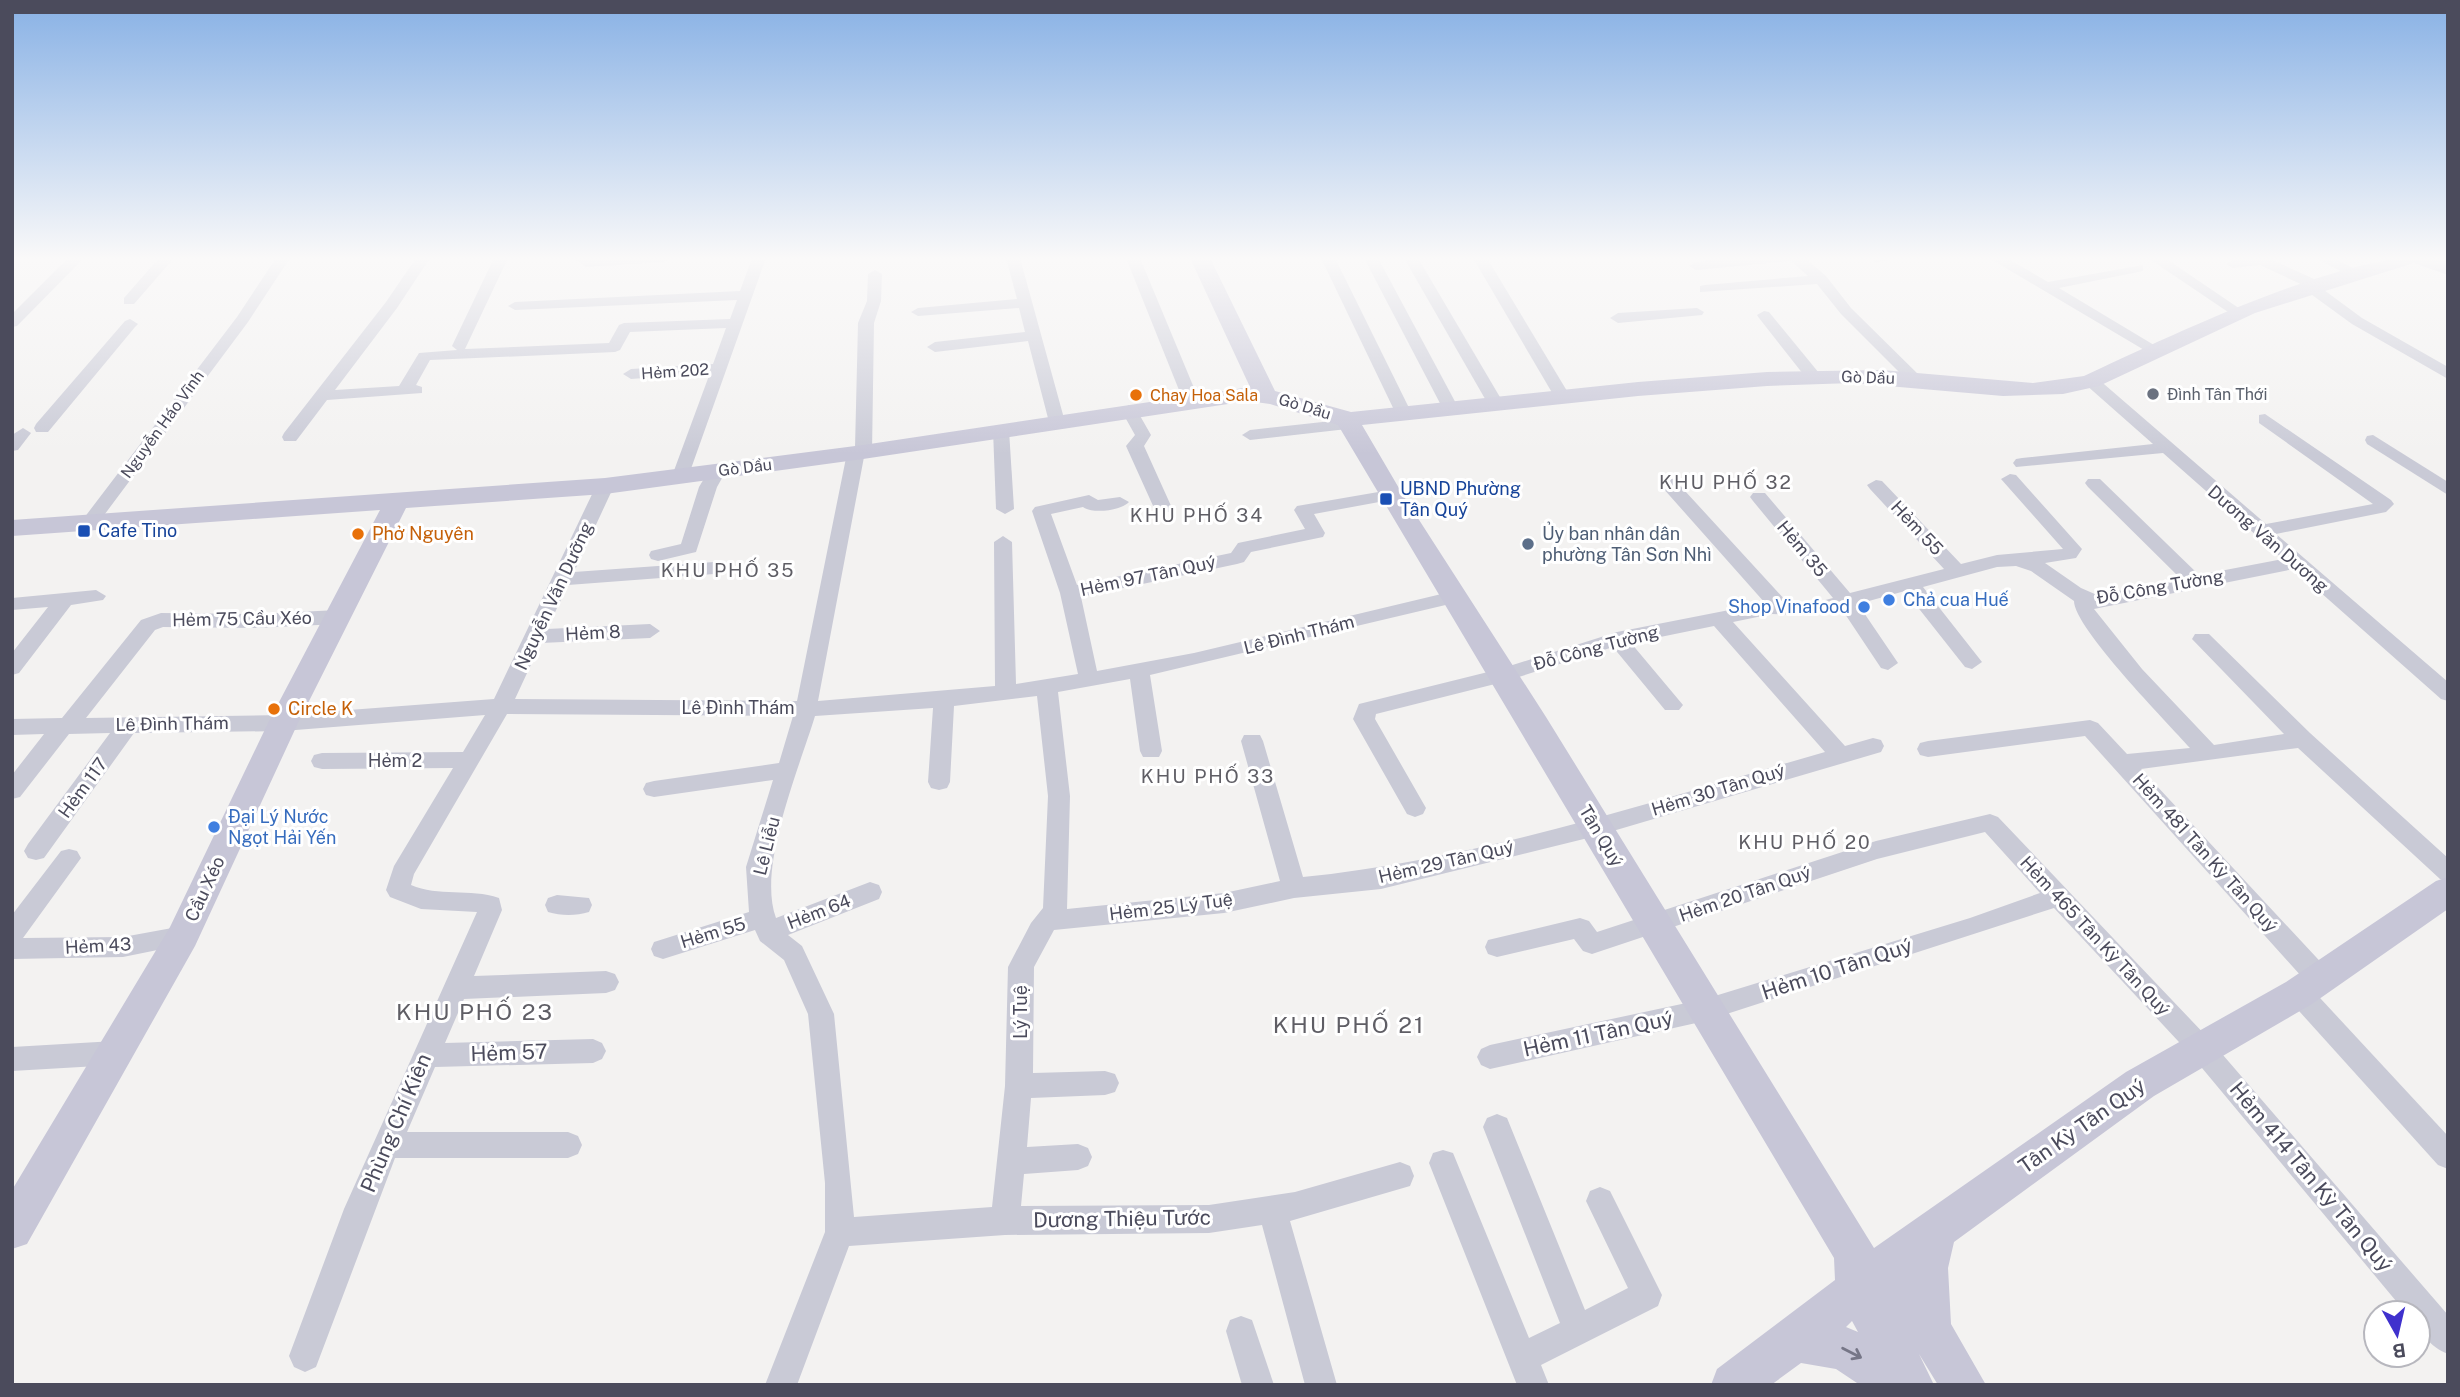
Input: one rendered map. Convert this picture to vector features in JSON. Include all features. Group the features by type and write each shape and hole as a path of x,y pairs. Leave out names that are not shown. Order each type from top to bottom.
{"street":[{"name":"Nguyễn Háo Vĩnh","path":"90,522 239,323"},
{"path":"290,437 325,396 377,323"},
{"path":"460,346 471,323"},
{"path":"606,366 626,323"},
{"path":"624,328 732,323"},
{"path":"681,475 736,323"},
{"name":"Lê Liễu","path":"766,925 759,906 758,867 806,709 859,452 866,323"},
{"path":"1031,323 1057,422"},
{"path":"1160,323 1191,400"},
{"path":"1231,323 1265,394"},
{"path":"1360,323 1404,414"},
{"path":"1406,323 1451,409"},
{"path":"1449,323 1496,404"},
{"path":"1518,323 1562,397"},
{"path":"1771,323 1813,376"},
{"path":"1859,323 1916,379"},
{"path":"2107,323 2156,351"},
{"name":"Gò Dầu","path":"12,528 605,485 859,452 1191,400 1265,394 1349,422 1562,397 1813,376 1916,379 2035,389 2066,387 2091,382 2217,323"},
{"path":"2361,323 2448,374"},
{"path":"42,428 130,324"},
{"path":"935,347 1034,336"},
{"path":"325,396 411,391 425,356 615,346"},
{"name":"Hẻm 202","path":"631,374 720,368"},
{"name":"Dương Văn Dương","path":"2091,382 2448,694"},
{"path":"1129,410 1143,435 1135,446 1163,508"},
{"path":"2260,531 2368,511 2385,504 2265,419"},
{"path":"1250,435 1349,422"},
{"name":"Tân Quý","path":"1349,422 1390,495 1596,827 1705,1010 1867,1268"},
{"path":"1001,430 1005,509"},
{"path":"2373,440 2448,490"},
{"path":"2022,463 2164,448"},
{"path":"658,555 689,548 708,487 717,471"},
{"path":"2010,479 2073,549 2069,554 2021,559"},
{"path":"1668,483 1781,608"},
{"path":"2094,483 2195,582"},
{"name":"Nguyễn Văn Dưỡng","path":"501,706 564,579 605,485"},
{"name":"Hẻm 55","path":"1876,485 1957,571"},
{"name":"Hẻm 97 Tân Quý","path":"1070,593 1237,558 1245,547 1316,533 1303,510 1390,495"},
{"name":"Hẻm 35","path":"1759,498 1846,601 1888,663"},
{"path":"1089,679 1070,593 1041,511 1089,500 1091,506 1120,502"},
{"name":"Cầu Xéo","path":"12,1229 183,936 284,723 397,501"},
{"path":"1003,542 1006,692"},
{"name":"Đỗ Công Tường","path":"1415,808 1364,719 1366,709 1503,675 1617,639 1781,608 1814,609 1957,571 2021,559 2032,563 2071,594 2097,601 2296,563"},
{"path":"564,579 715,568"},
{"path":"1910,584 1972,662"},
{"path":"12,604 96,596"},
{"name":"Lê Đình Thám","path":"12,727 284,723 501,706 806,709 944,700 1047,687 1139,670 1228,652 1454,597"},
{"path":"12,668 65,599"},
{"path":"2084,599 2084,610 2135,674 2209,754"},
{"name":"Hẻm 75 Cầu Xéo","path":"66,726 148,625 161,620 257,621 338,617"},
{"path":"1719,619 1839,754"},
{"name":"Hẻm 8","path":"536,636 650,631"},
{"path":"1617,639 1672,705"},
{"path":"2202,639 2302,739 2448,872"},
{"path":"1139,670 1151,751"},
{"name":"Lý Tuệ","path":"1005,1221 1019,1086 1021,967 1055,911 1059,806 1047,687"},
{"path":"939,782 944,700"},
{"name":"Phùng Chí Kiên","path":"305,1356 387,1145 488,916 490,905 413,900 398,890 402,873 501,706"},
{"name":"Hẻm 117","path":"36,851 128,725"},
{"path":"12,791 66,726"},
{"name":"Hẻm 481 Tân Kỳ Tân Quý","path":"1928,749 2090,727 2310,986 2448,1156"},
{"path":"2123,763 2209,754 2302,739"},
{"path":"1252,741 1294,888"},
{"name":"Hẻm 30 Tân Quý","path":"1596,827 1873,746"},
{"name":"Hẻm 2","path":"321,761 469,760"},
{"path":"654,789 788,770"},
{"name":"Hẻm 20 Tân Quý","path":"1497,947 1580,928 1592,944 1877,850 1990,823"},
{"name":"Hẻm 465 Tân Kỳ Tân Quý","path":"1990,823 2201,1048"},
{"name":"Hẻm 29 Tân Quý","path":"1294,888 1381,879 1596,827"},
{"path":"12,934 69,858"},
{"name":"Hẻm 25 Lý Tuệ","path":"1047,921 1224,903 1294,888"},
{"name":"Tân Kỳ Tân Quý","path":"1733,1385 1795,1340 1867,1268 1935,1231 2140,1084 2310,986 2448,891"},
{"name":"Hẻm 64","path":"766,925 870,892"},
{"name":"Hẻm 10 Tân Quý","path":"1705,1010 2057,897"},
{"path":"766,925 793,953 821,1014 839,1183 840,1232 781,1385"},
{"name":"Hẻm 55","path":"663,949 766,925"},
{"name":"Hẻm 43","path":"12,949 123,947 183,936"},
{"path":"454,988 606,982"},
{"name":"Hẻm 11 Tân Quý","path":"1490,1057 1705,1010"},
{"name":"Hẻm 414 Tân Kỳ Tân Quý","path":"2201,1048 2448,1339"},
{"name":"Hẻm 57","path":"425,1055 593,1051"},
{"path":"12,1059 115,1053"},
{"path":"1019,1086 1105,1083"},
{"path":"1497,1127 1578,1330"},
{"path":"387,1145 568,1145"},
{"path":"1012,1161 1078,1157"},
{"path":"1443,1163 1528,1371 1578,1330 1647,1295 1600,1200"},
{"name":"Dương Thiệu Tước","path":"840,1232 1005,1221 1209,1219 1272,1209 1400,1176"},
{"path":"1272,1209 1321,1385"},
{"path":"1929,1327 1927,1268 1935,1231"},
{"path":"1867,1268 1929,1327 1964,1385"},
{"path":"1867,1268 1912,1385"},
{"path":"1241,1331 1258,1385"},
{"path":"1795,1340 1844,1348 1901,1385"}],"place":[{"name":"Đình Tân Thới","path":"2153,394"},
{"name":"Chay Hoa Sala","path":"1136,395"},
{"name":"UBND Phường Tân Quý","path":"1386,499"},
{"name":"Cafe Tino","path":"84,531"},
{"name":"Phở Nguyên","path":"358,534"},
{"name":"Ủy ban nhân dân phường Tân Sơn Nhì","path":"1528,544"},
{"name":"Chả cua Huế","path":"1889,600"},
{"name":"Shop Vinafood","path":"1864,607"},
{"name":"Circle K","path":"274,709"},
{"name":"Đại Lý Nước Ngọt Hải Yến","path":"214,827"}],"district":[{"name":"KHU PHỐ 32","path":"1726,482"},
{"name":"KHU PHỐ 34","path":"1197,515"},
{"name":"KHU PHỐ 35","path":"728,570"},
{"name":"KHU PHỐ 33","path":"1208,776"},
{"name":"KHU PHỐ 20","path":"1805,842"},
{"name":"KHU PHỐ 23","path":"475,1012"},
{"name":"KHU PHỐ 21","path":"1349,1025"}]}
